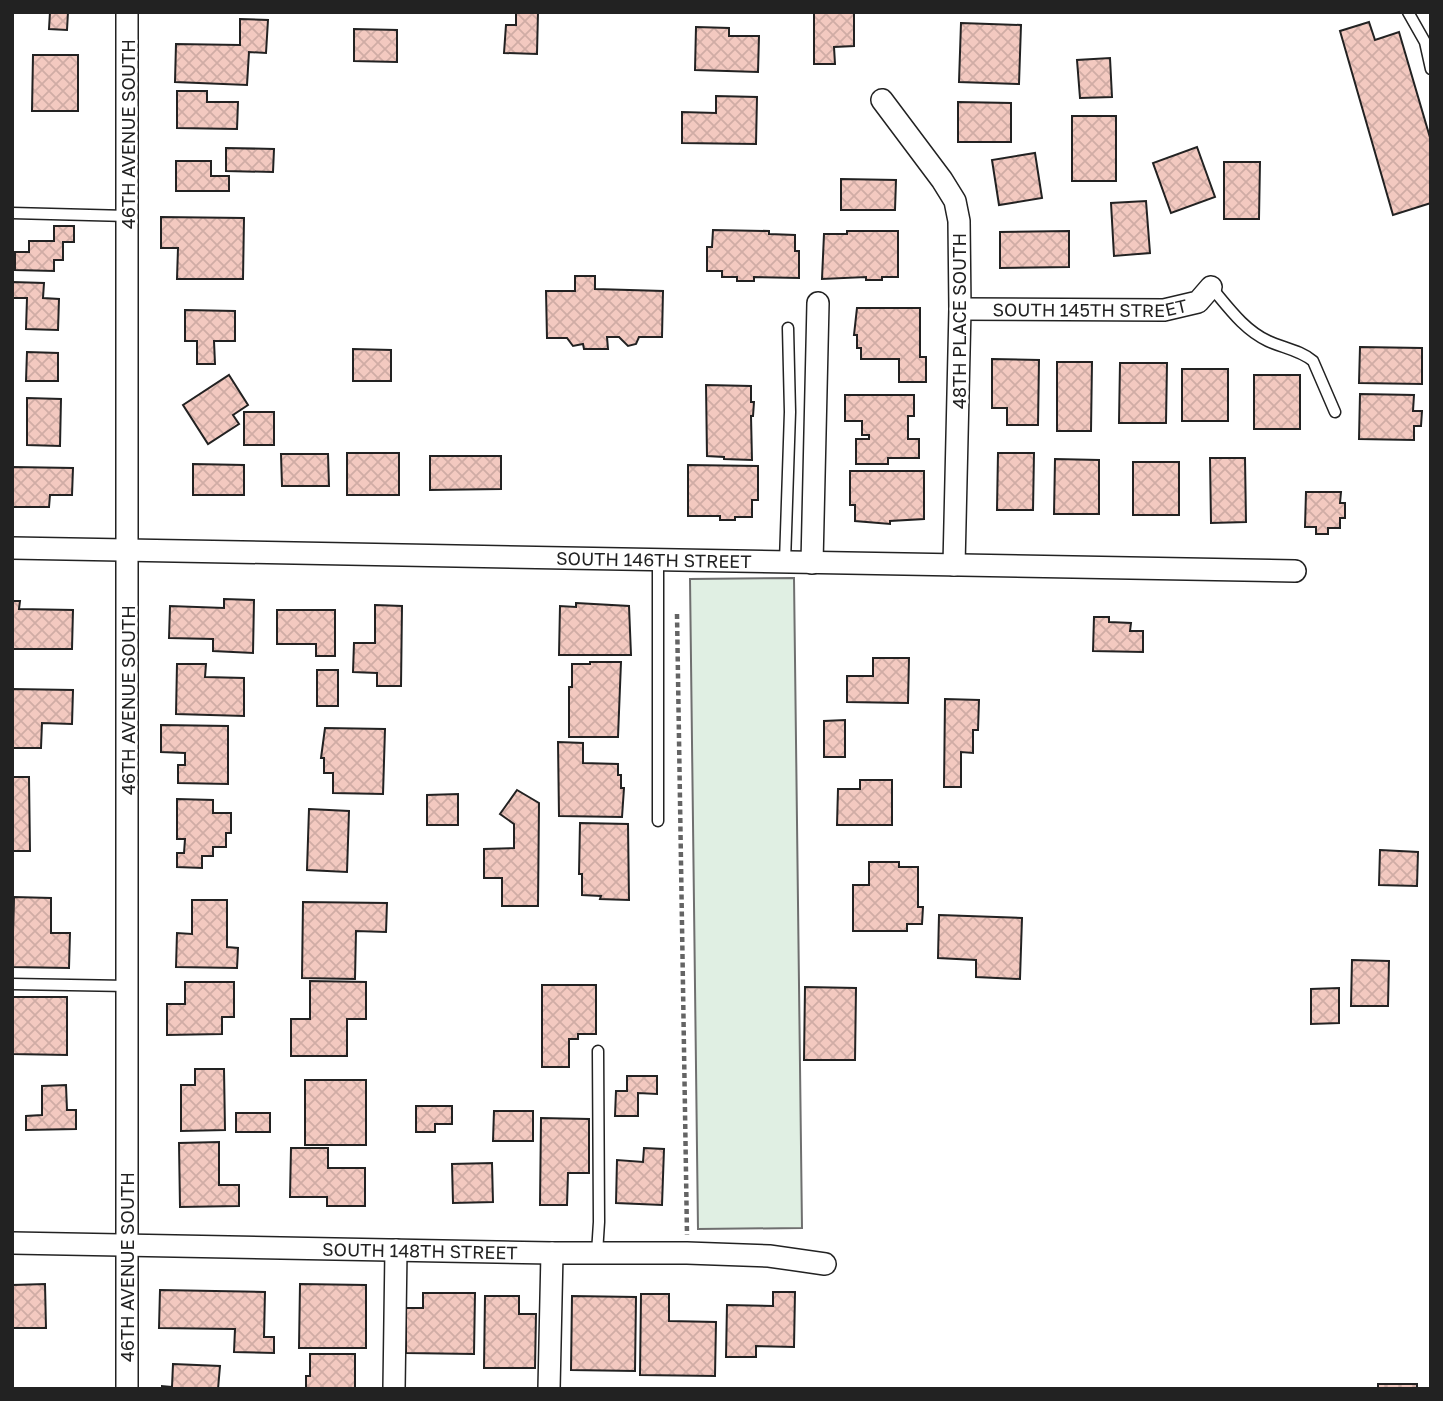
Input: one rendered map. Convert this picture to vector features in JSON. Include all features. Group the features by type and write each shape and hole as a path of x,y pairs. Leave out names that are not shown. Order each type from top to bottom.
{"street":[{"name":"46TH AVENUE SOUTH","path":"127,12 127,1389"},
{"name":"48TH PLACE SOUTH","path":"882,100 955,201 959,221 960,309 954,565"},
{"name":"SOUTH 145TH STREET","path":"960,309 1164,310 1198,302 1212,287"},
{"path":"812,563 818,303"},
{"name":"SOUTH 146TH STREET","path":"12,548 1295,571"},
{"name":"SOUTH 148TH STREET","path":"12,1243 687,1253 769,1256 825,1264"},
{"path":"394,1389 396,1250"},
{"path":"549,1389 552,1253"}],"lane":[{"path":"1408,12 1425,42 1431,69"},
{"path":"12,213 128,216"},
{"path":"1212,287 1254,333 1267,341 1307,355 1313,361 1335,412"},
{"path":"785,562 790,412 788,328"},
{"path":"658,821 659,560"},
{"path":"12,984 128,986"},
{"path":"597,1253 598,1051"}],"path":[{"path":"677,602 687,1253"}],"green space":[{"path":"794,578 802,1228 698,1229 690,579"}],"building":[{"path":"50,12 68,12 67,30 49,29"},
{"path":"516,12 538,12 537,54 504,53 506,25 516,25"},
{"path":"854,12 854,46 834,47 835,64 814,64 814,13"},
{"path":"240,19 268,20 266,53 249,52 247,85 175,82 176,44 240,45"},
{"path":"1369,22 1375,40 1399,32 1431,141 1431,203 1393,215 1340,31"},
{"path":"961,23 1021,25 1019,84 959,82"},
{"path":"696,27 729,28 729,36 759,36 758,72 695,70"},
{"path":"354,29 397,30 397,62 354,61"},
{"path":"33,55 78,55 78,111 32,111"},
{"path":"1110,58 1112,97 1080,98 1077,60"},
{"path":"177,91 207,91 207,102 238,102 237,129 177,128"},
{"path":"716,96 757,97 756,144 682,143 682,112 716,113"},
{"path":"958,102 1011,103 1011,142 958,142"},
{"path":"1072,116 1116,116 1116,181 1072,181"},
{"path":"1197,147 1215,197 1171,213 1153,163"},
{"path":"226,148 274,149 273,172 226,171"},
{"path":"1035,153 1042,198 999,205 992,160"},
{"path":"176,161 211,161 211,176 229,176 229,191 176,191"},
{"path":"1224,162 1260,162 1259,219 1224,219"},
{"path":"841,179 896,180 895,210 841,210"},
{"path":"1146,201 1150,253 1114,256 1111,203"},
{"path":"161,217 244,218 243,279 177,279 178,248 161,248"},
{"path":"54,226 74,226 74,242 63,242 63,260 54,260 54,271 15,270 15,252 29,252 29,241 54,241"},
{"path":"713,230 769,231 769,234 795,235 795,251 799,251 799,278 754,277 754,281 737,281 737,277 722,277 722,271 707,271 707,247 712,247"},
{"path":"847,231 898,231 898,277 882,277 882,280 866,280 866,277 822,279 824,234 847,234"},
{"path":"1069,231 1069,267 1000,268 1000,232"},
{"path":"575,276 595,276 595,289 663,291 662,337 639,337 636,344 628,346 619,337 607,337 608,349 584,349 583,344 573,346 567,338 547,338 546,291 575,291"},
{"path":"12,282 44,283 43,298 59,299 58,330 26,329 27,298 12,298"},
{"path":"857,308 920,308 920,357 926,357 926,382 899,382 899,359 861,359 861,348 857,348 857,335 854,335"},
{"path":"185,310 235,311 235,341 214,341 215,364 197,364 197,341 185,341"},
{"path":"1360,347 1422,348 1422,384 1359,383"},
{"path":"353,349 391,350 391,381 353,381"},
{"path":"27,352 58,353 58,381 26,381"},
{"path":"992,359 1039,360 1038,425 1007,425 1007,408 992,408"},
{"path":"1057,362 1092,362 1091,431 1057,431"},
{"path":"1120,363 1167,363 1166,423 1119,423"},
{"path":"1182,369 1228,369 1228,421 1182,421"},
{"path":"229,375 248,405 233,415 239,424 208,444 183,405"},
{"path":"1254,375 1300,375 1300,429 1254,429"},
{"path":"706,385 751,386 751,402 754,402 751,416 752,460 707,456"},
{"path":"1360,394 1414,395 1413,411 1422,411 1421,426 1414,426 1414,440 1359,439"},
{"path":"845,395 914,395 914,416 908,416 908,439 919,439 919,458 888,458 888,464 856,464 856,439 869,439 869,435 862,435 862,421 845,421"},
{"path":"27,398 61,399 60,446 27,445"},
{"path":"244,412 274,412 274,445 244,445"},
{"path":"347,453 399,453 399,495 347,495"},
{"path":"998,453 1034,453 1033,510 997,510"},
{"path":"281,454 328,454 329,486 282,486"},
{"path":"430,456 501,456 501,489 430,490"},
{"path":"1210,458 1245,458 1246,522 1211,523"},
{"path":"1055,459 1099,460 1099,514 1054,514"},
{"path":"1133,462 1179,462 1179,515 1133,515"},
{"path":"193,464 244,465 244,495 193,495"},
{"path":"688,465 758,466 758,500 752,500 752,517 720,520 720,516 688,516"},
{"path":"13,467 73,468 72,495 50,495 49,507 12,507"},
{"path":"850,471 924,471 924,519 890,521 890,524 855,521 855,505 850,505"},
{"path":"1306,492 1341,492 1340,503 1345,503 1345,518 1340,518 1340,528 1328,528 1328,534 1316,534 1316,527 1305,527"},
{"path":"224,599 254,600 253,653 213,651 213,639 169,638 170,606 224,608"},
{"path":"12,601 20,601 19,609 73,610 72,649 12,649"},
{"path":"576,603 629,606 631,655 559,655 560,606 576,607"},
{"path":"375,605 402,606 401,686 377,686 377,673 353,672 354,643 375,643"},
{"path":"277,610 335,610 335,656 316,656 316,644 277,644"},
{"path":"1094,617 1109,617 1109,622 1131,623 1130,631 1143,631 1143,652 1093,651"},
{"path":"873,658 909,658 908,703 847,702 847,676 873,676"},
{"path":"621,662 618,737 569,737 572,664"},
{"path":"177,664 206,664 205,677 244,678 244,716 176,714"},
{"path":"317,670 338,670 338,706 317,706"},
{"path":"12,689 73,690 72,724 42,723 41,748 12,748"},
{"path":"945,699 979,700 978,730 973,730 973,753 961,752 961,787 944,787"},
{"path":"845,720 845,757 824,757 824,721"},
{"path":"161,725 228,726 228,784 178,783 178,765 185,765 185,753 161,752"},
{"path":"325,728 385,729 383,794 333,793 333,773 324,773 324,758 321,758"},
{"path":"558,742 583,743 583,763 618,764 621,788 624,788 622,817 559,816"},
{"path":"12,777 29,777 30,851 12,851"},
{"path":"860,780 892,780 892,825 837,825 838,789 860,789"},
{"path":"517,790 539,803 538,906 502,906 502,878 484,878 484,849 514,848 514,824 500,814"},
{"path":"458,794 458,825 427,825 427,795"},
{"path":"177,799 213,800 213,813 231,813 231,833 226,833 226,847 213,847 213,856 202,856 202,868 177,867 177,853 184,853 185,839 177,839"},
{"path":"309,809 349,811 347,872 307,870"},
{"path":"580,823 628,824 629,900 582,895 582,874 579,874"},
{"path":"1380,850 1418,852 1417,886 1379,885"},
{"path":"869,862 899,862 899,867 918,867 918,907 923,907 922,924 907,924 907,931 853,931 853,885 869,885"},
{"path":"14,897 51,898 51,933 70,933 69,968 12,967"},
{"path":"192,900 227,900 227,947 238,948 237,968 176,967 177,933 192,934"},
{"path":"303,902 387,903 386,932 356,931 355,979 302,978"},
{"path":"939,915 1022,918 1020,979 976,977 976,960 938,958"},
{"path":"1352,960 1389,961 1388,1006 1351,1006"},
{"path":"310,981 366,982 366,1019 347,1019 347,1056 291,1056 291,1019 310,1019"},
{"path":"185,982 234,982 234,1017 222,1017 222,1034 167,1035 167,1004 185,1004"},
{"path":"542,985 596,985 596,1034 578,1034 578,1039 569,1039 569,1067 542,1067"},
{"path":"805,987 856,988 855,1060 804,1060"},
{"path":"1339,988 1339,1023 1311,1024 1311,989"},
{"path":"12,997 67,997 67,1055 12,1054"},
{"path":"195,1069 224,1069 225,1130 181,1131 181,1085 195,1085"},
{"path":"627,1076 657,1076 657,1094 638,1093 638,1116 615,1116 616,1091 627,1091"},
{"path":"305,1080 366,1080 366,1145 305,1145"},
{"path":"66,1085 67,1110 76,1110 76,1129 26,1130 26,1116 42,1115 42,1086"},
{"path":"416,1106 452,1106 452,1124 435,1124 435,1132 416,1132"},
{"path":"494,1111 533,1111 533,1141 493,1141"},
{"path":"236,1113 270,1113 270,1132 236,1132"},
{"path":"541,1118 589,1119 589,1173 568,1173 567,1205 540,1205"},
{"path":"219,1142 219,1185 239,1185 239,1206 180,1207 179,1143"},
{"path":"291,1148 328,1148 328,1168 365,1168 365,1206 327,1206 327,1197 290,1197"},
{"path":"644,1148 664,1149 662,1205 616,1203 617,1160 643,1162"},
{"path":"492,1163 493,1202 453,1203 452,1164"},
{"path":"45,1284 46,1328 12,1328 12,1285"},
{"path":"300,1284 366,1285 366,1348 299,1348"},
{"path":"160,1290 265,1292 264,1337 274,1337 274,1353 234,1352 235,1329 159,1328"},
{"path":"773,1292 795,1292 794,1347 756,1346 756,1357 726,1357 727,1305 773,1306"},
{"path":"423,1293 475,1293 474,1354 406,1353 406,1308 423,1308"},
{"path":"641,1294 669,1294 669,1321 716,1322 715,1376 640,1375"},
{"path":"485,1296 519,1296 519,1314 536,1314 535,1368 484,1368"},
{"path":"572,1296 636,1297 635,1371 571,1370"},
{"path":"310,1354 355,1354 355,1389 306,1389 306,1376 310,1376"},
{"path":"173,1364 220,1366 218,1389 162,1389 162,1386 172,1387"},
{"path":"1378,1384 1417,1384 1417,1389 1378,1389"}]}
